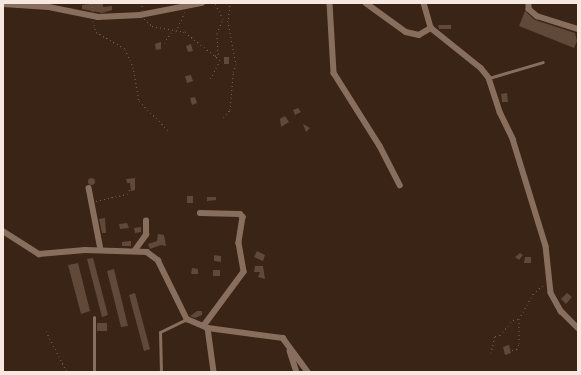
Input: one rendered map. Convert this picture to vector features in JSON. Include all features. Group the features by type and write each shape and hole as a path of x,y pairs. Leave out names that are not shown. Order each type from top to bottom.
{"street":[{"path":"3,4 49,7 93,17 140,15 202,3"},
{"path":"330,3 334,73 380,146 400,185"},
{"path":"366,3 406,32 419,35 431,28"},
{"path":"424,3 431,28 481,68 489,78 500,112 513,139 546,246 548,282 561,311 578,328"},
{"path":"529,3 532,13 577,31"},
{"path":"89,188 101,250"},
{"path":"200,213 240,214 243,217 239,244 244,272 206,327 214,372"},
{"path":"134,250 146,235 146,221"},
{"path":"3,231 39,254 101,250 134,250 146,252 158,260 187,319 206,327 281,337 288,342 308,372"},
{"path":"288,342 297,372"}],"lane":[{"path":"489,78 543,62"},
{"path":"94,317 94,372"},
{"path":"161,372 160,332 187,319"}],"path":[{"path":"92,3 96,32 121,45 130,57 137,81 139,101 169,131"},
{"path":"215,3 223,19 217,33 218,54 215,56"},
{"path":"223,117 230,110 233,72 236,65 228,22 230,3"},
{"path":"176,31 180,19 189,6"},
{"path":"140,15 152,26 185,32 220,60 213,69 210,80"},
{"path":"164,43 172,30"},
{"path":"92,202 127,194 131,187"},
{"path":"512,350 518,349 518,319 533,294 548,282"},
{"path":"491,353 495,336 500,335 512,320 518,319"},
{"path":"46,331 67,372"}],"building":[{"path":"103,3 103,7 112,6 112,10 102,13 82,9 82,5"},
{"path":"525,11 535,20 575,33 577,41 574,48 519,26"},
{"path":"438,25 451,25 451,29 439,29"},
{"path":"161,42 161,49 156,50 155,44"},
{"path":"191,44 193,51 188,52 186,46"},
{"path":"224,57 229,57 229,64 224,64"},
{"path":"191,75 193,81 187,83 185,76"},
{"path":"507,93 508,102 502,102 501,94"},
{"path":"195,97 197,103 192,105 190,98"},
{"path":"298,108 301,112 295,115 293,110"},
{"path":"285,116 289,122 281,127 280,119"},
{"path":"303,124 310,128 306,132"},
{"path":"91,178 94,181 91,184 88,181"},
{"path":"135,178 135,190 131,191 130,183 127,183 126,179"},
{"path":"187,196 193,196 193,203 187,203"},
{"path":"207,197 216,197 216,200 207,201"},
{"path":"105,218 106,233 102,233 99,219"},
{"path":"127,223 129,228 120,229 119,224"},
{"path":"141,227 141,232 135,233 134,228"},
{"path":"158,234 164,235 166,246 161,245 150,249 148,244 157,241"},
{"path":"131,241 131,246 122,246 122,242"},
{"path":"257,251 265,255 263,261 254,257"},
{"path":"520,253 523,255 519,260 515,257"},
{"path":"214,255 221,256 221,262 214,261"},
{"path":"525,257 531,257 531,263 524,263"},
{"path":"93,258 108,315 102,317 87,259"},
{"path":"78,263 90,311 81,314 68,265"},
{"path":"255,266 263,266 265,279 258,277 260,272 254,272"},
{"path":"192,268 198,269 198,274 191,274"},
{"path":"114,269 128,326 121,327 107,271"},
{"path":"213,270 220,270 220,276 213,276"},
{"path":"135,293 150,349 144,351 129,295"},
{"path":"567,293 572,297 566,304 561,299"},
{"path":"197,311 202,311 202,315 195,318 190,316"},
{"path":"97,323 107,323 107,331 97,331"},
{"path":"509,345 511,353 505,355 503,347"}]}
